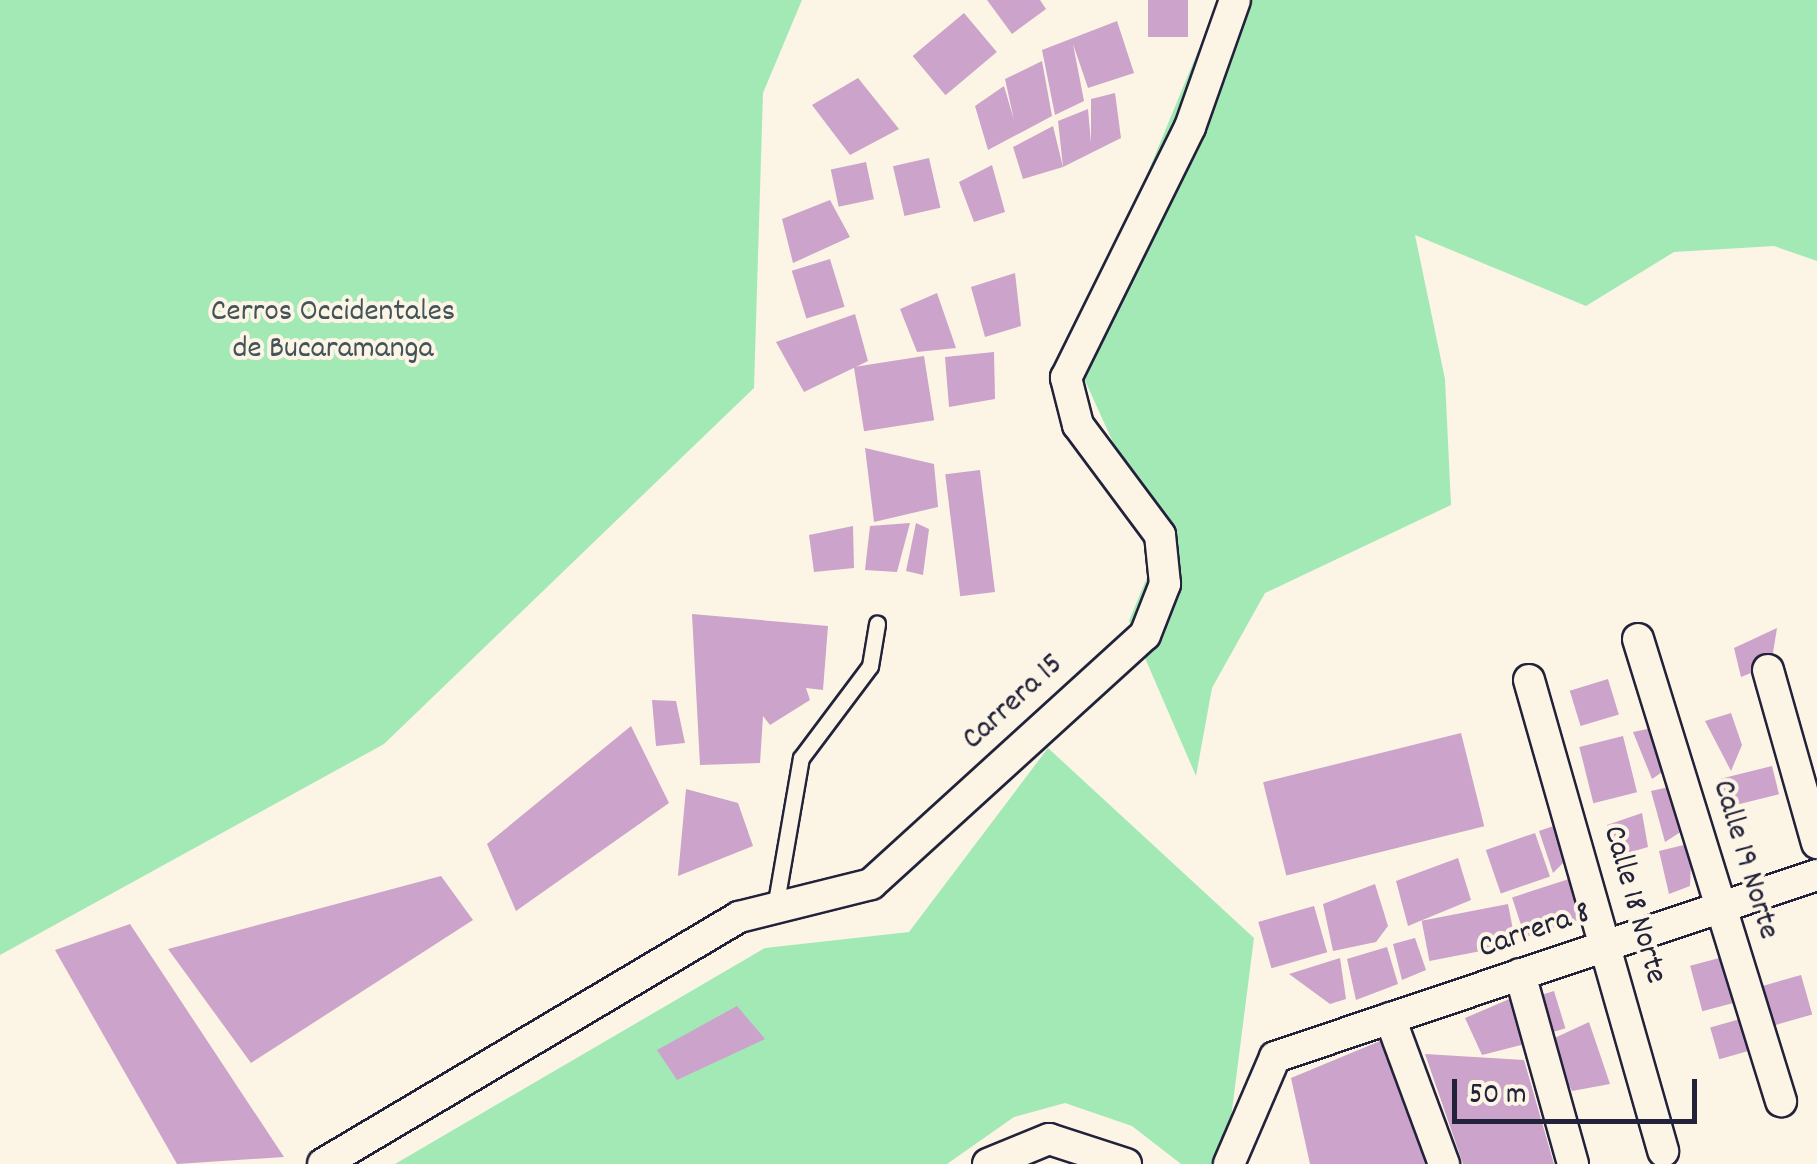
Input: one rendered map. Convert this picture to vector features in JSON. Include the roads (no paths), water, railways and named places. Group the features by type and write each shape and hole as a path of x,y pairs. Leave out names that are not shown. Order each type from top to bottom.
{"street":[{"name":"Carrera 15","path":"323,1164 776,902 870,884 1145,635 1164,584 1160,535 1078,425 1066,378 1190,127 1235,0"},
{"name":"Calle 19 Norte","path":"1638,639 1781,1101"},
{"path":"1768,670 1817,843"},
{"name":"Calle 18 Norte","path":"1529,680 1609,944 1663,1151"},
{"name":"Carrera 8","path":"1237,1158 1275,1056 1817,875"},
{"path":"1520,974 1573,1164"},
{"path":"1390,1018 1444,1164"},
{"path":"988,1164 1014,1146 1082,1144 1126,1164"}],"lane":[{"path":"776,902 800,758 870,666 876,624"}],"park label":[{"name":"Cerros Occidentales de Bucaramanga","path":"333,332"}]}
